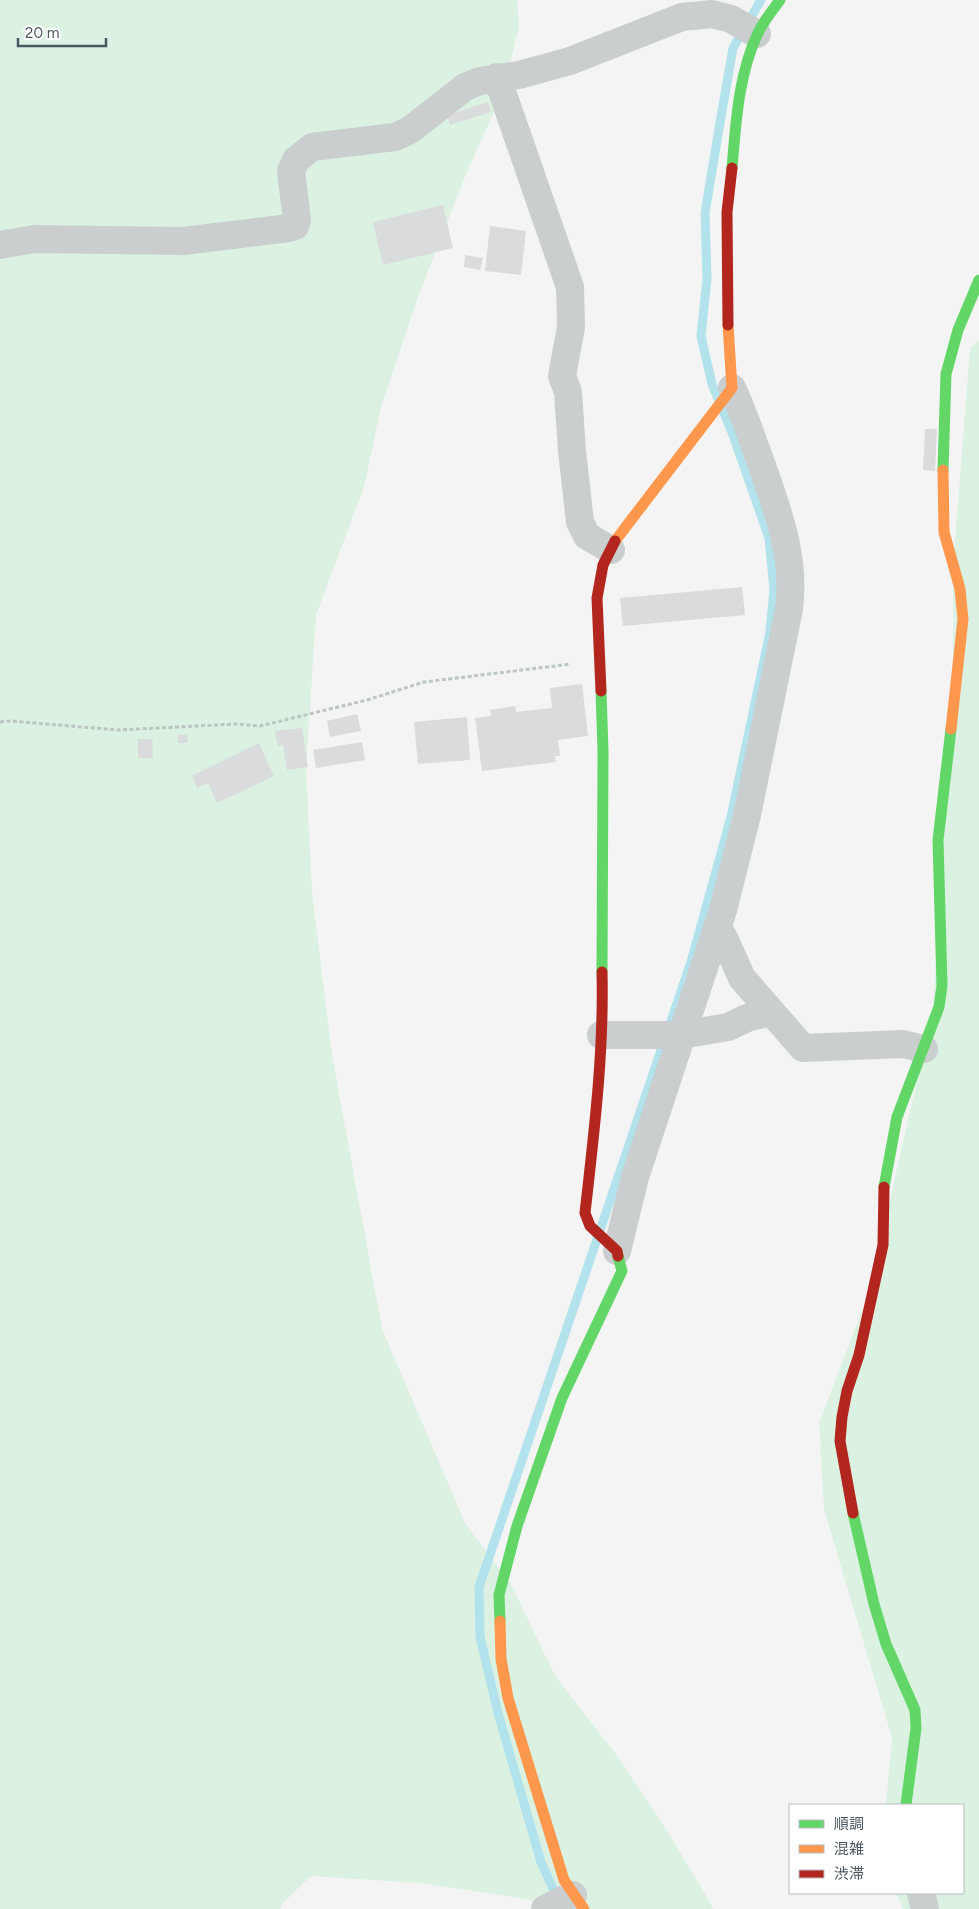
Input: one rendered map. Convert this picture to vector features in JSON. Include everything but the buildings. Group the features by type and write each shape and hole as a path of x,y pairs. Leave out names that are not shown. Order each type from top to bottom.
{"street":[{"path":"545,1909 578,1902 564,1880 508,1698 501,1659 498,1595 517,1526 562,1398 622,1271 617,1251 635,1177 717,927 747,815 792,586 782,522 732,388 726,299 727,212 738,105 745,69 757,34 780,0"},
{"path":"0,245 34,239 183,241 295,226 291,171 303,153 318,146 394,137 410,130 465,87 497,77 519,75 570,61 658,25 696,14 712,14 731,19 757,34"},
{"path":"497,77 570,287 571,327 562,376 568,392 580,522 586,536 610,550"},
{"path":"906,1804 916,1728 915,1710 886,1644 874,1604 856,1527 840,1441 842,1417 859,1355 883,1245 884,1183 890,1147 897,1117 939,1007 942,986 938,840 963,619 960,590 944,532 943,459 946,374 958,330 979,280"},
{"path":"617,1251 590,1226 585,1213 596,1116 601,1035 603,752 597,598 603,565 619,534 732,388"},
{"path":"717,927 742,978 796,1040 808,1049 903,1044 924,1049"},
{"path":"601,1035 682,1035 728,1027 747,1018 771,1012"},
{"path":"921,1894 925,1909"}],"path":[{"path":"0,722 10,721 118,730 236,724 260,726 359,702 424,682 576,663 598,656"}],"green space":[{"path":"0,0 517,0 519,27 503,92 466,174 419,294 381,407 364,487 316,615 306,768 312,892 332,1055 382,1329 465,1523 511,1584 555,1676 615,1753 664,1826 714,1909 574,1909 508,1896 420,1883 311,1876 281,1905 280,1909 0,1909"},
{"path":"979,340 979,1909 903,1909 896,1894 964,1894 964,1804 886,1804 892,1738 824,1509 819,1423 869,1293 933,1010 953,681 953,567 970,348"}],"waterway":[{"path":"558,1900 541,1862 498,1713 480,1637 479,1587 691,962 731,817 770,632 774,589 769,538 733,435 712,384 701,336 707,279 705,213 733,48 761,0"}],"traffic: fast":[{"path":"732,168 739,100 746,67 759,31 780,0"},
{"path":"943,470 946,374 958,330 979,280"},
{"path":"601,691 603,751 602,972"},
{"path":"884,1187 897,1117 939,1007 942,986 938,840 951,729"},
{"path":"500,1621 499,1595 517,1526 562,1398 622,1271 618,1256"},
{"path":"853,1513 874,1604 886,1644 915,1710 916,1728 906,1804"}],"traffic: slow":[{"path":"615,541 732,388 728,325"},
{"path":"943,470 944,532 960,589 963,619 951,729"},
{"path":"500,1621 501,1659 508,1698 564,1880 584,1909"}],"traffic: jam":[{"path":"728,325 727,212 732,168"},
{"path":"601,691 597,598 603,565 615,541"},
{"path":"602,972 600,1063 585,1213 590,1226 617,1251 618,1256"},
{"path":"853,1513 840,1441 842,1417 847,1391 859,1355 883,1245 884,1187"}]}
